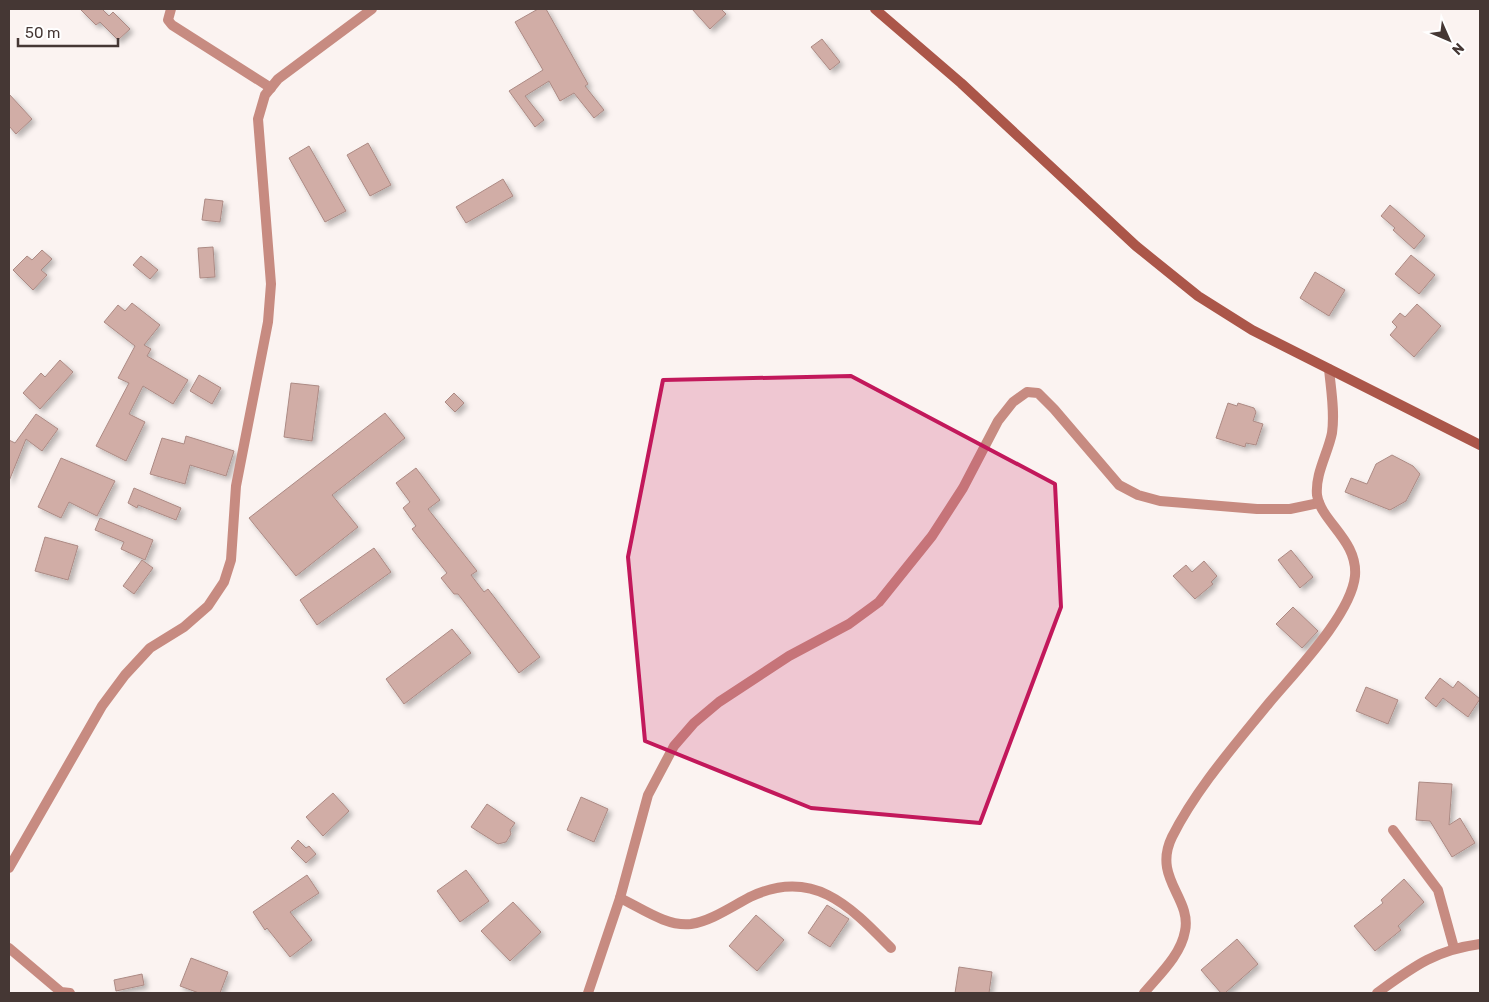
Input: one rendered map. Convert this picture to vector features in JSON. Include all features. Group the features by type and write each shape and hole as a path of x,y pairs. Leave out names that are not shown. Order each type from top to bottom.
{"main road":[{"path":"875,9 960,83 1136,246 1198,296 1252,330 1480,445"}],"street":[{"path":"171,9 168,20 172,25 271,88"},
{"path":"9,868 102,706 124,675 150,648 184,626 208,606 224,582 231,560 239,467 268,322 270,284 258,119 265,95 278,79 372,9"},
{"path":"1144,993 1176,954 1186,930 1184,913 1165,864 1171,839 1196,798 1238,742 1311,653 1340,614 1349,596 1355,575 1350,551 1338,529 1319,503 1317,493 1322,466 1332,434 1334,412 1329,369"},
{"path":"588,993 620,898 648,795 674,746 694,723 719,702 789,656 849,624 879,602 932,536 963,488 998,421 1013,402 1027,392 1038,394 1054,408 1119,485 1138,495 1160,501 1257,509 1290,509 1319,503"},
{"path":"1393,830 1438,890 1454,948"},
{"path":"620,898 670,922 690,924 707,919 759,893 788,887 812,888 834,898 860,917 891,948"},
{"path":"1377,993 1428,959 1454,948 1480,944"},
{"path":"9,948 63,993"}],"highlighted area":[{"path":"851,376 1055,484 1061,607 980,823 811,808 645,741 628,557 663,380"}],"building":[{"path":"80,9 102,9 109,16 113,12 130,29 118,40 100,22 96,25"},
{"path":"538,9 546,9 588,84 585,86 604,110 594,118 574,93 560,101 549,81 525,96 544,120 535,127 509,91 543,70 515,22"},
{"path":"692,9 721,9 726,14 710,29"},
{"path":"822,39 840,62 830,70 811,47"},
{"path":"9,94 32,119 16,134 9,126"},
{"path":"368,143 391,185 370,196 347,155"},
{"path":"309,146 346,211 325,222 289,158"},
{"path":"503,179 513,196 466,223 456,207"},
{"path":"205,199 223,201 220,222 202,220"},
{"path":"1390,205 1425,236 1414,249 1381,216"},
{"path":"213,247 215,277 200,278 198,248"},
{"path":"42,250 52,259 41,270 47,275 33,290 13,270 27,256 32,260"},
{"path":"1411,255 1435,275 1419,294 1395,274"},
{"path":"141,256 158,270 150,279 133,265"},
{"path":"1315,272 1345,290 1329,316 1300,298"},
{"path":"132,303 160,325 144,345 151,349 147,356 188,380 173,404 143,386 129,414 145,422 126,461 96,446 129,383 118,378 135,346 104,322 118,305 125,311"},
{"path":"1417,304 1441,326 1414,357 1390,335 1397,327 1392,322 1400,313 1405,317"},
{"path":"60,360 73,372 40,409 23,393 41,373 45,377"},
{"path":"199,375 221,388 212,404 190,391"},
{"path":"291,383 319,386 312,441 284,437"},
{"path":"454,393 464,403 455,412 445,402"},
{"path":"1228,403 1237,406 1238,403 1254,408 1256,412 1253,421 1263,424 1256,445 1246,443 1245,447 1216,438"},
{"path":"385,413 405,438 332,495 358,527 296,576 249,518"},
{"path":"36,414 58,429 42,451 26,439 9,481 9,440 15,443"},
{"path":"186,436 234,451 226,476 190,465 185,484 150,474 162,438 184,444"},
{"path":"1392,455 1413,466 1420,474 1406,501 1390,510 1345,492 1351,478 1367,484 1376,464"},
{"path":"61,458 115,481 97,516 69,502 61,518 38,507"},
{"path":"416,468 440,500 428,509 477,571 471,575 484,592 488,589 540,657 519,673 458,594 454,594 441,578 447,573 412,529 416,526 403,508 410,502 396,483"},
{"path":"134,488 181,508 176,520 138,505 137,508 128,503"},
{"path":"100,518 153,540 145,560 121,549 124,542 95,530"},
{"path":"45,537 78,546 68,580 35,571"},
{"path":"374,548 391,572 317,625 300,600"},
{"path":"1291,550 1313,577 1300,588 1278,560"},
{"path":"142,560 153,568 134,594 123,586"},
{"path":"1204,561 1217,576 1211,582 1213,584 1195,599 1173,576 1186,565 1192,572"},
{"path":"1293,607 1318,631 1302,648 1276,624"},
{"path":"452,629 471,653 404,704 386,679"},
{"path":"1440,678 1453,688 1458,681 1480,699 1468,717 1443,698 1436,707 1425,698"},
{"path":"1366,687 1398,700 1388,724 1356,711"},
{"path":"1419,782 1452,784 1449,825 1460,818 1475,843 1452,857 1430,821 1416,820"},
{"path":"333,793 349,811 323,836 306,817"},
{"path":"581,797 608,809 594,842 567,830"},
{"path":"487,804 515,823 510,830 511,834 506,842 498,844 471,827"},
{"path":"298,840 306,848 309,846 316,854 306,863 291,848"},
{"path":"466,870 489,901 460,922 437,891"},
{"path":"307,875 319,893 290,912 312,940 290,957 267,928 265,930 253,912"},
{"path":"1404,879 1424,902 1398,926 1401,930 1375,951 1354,926 1383,903 1381,900"},
{"path":"513,902 541,932 510,961 481,931"},
{"path":"827,905 849,919 830,947 808,933"},
{"path":"756,915 784,940 757,971 729,946"},
{"path":"1237,939 1258,964 1225,993 1221,993 1201,970"},
{"path":"191,958 228,972 220,993 199,993 180,986"},
{"path":"959,967 992,972 989,993 955,993"},
{"path":"142,974 144,985 116,991 114,980"}]}
